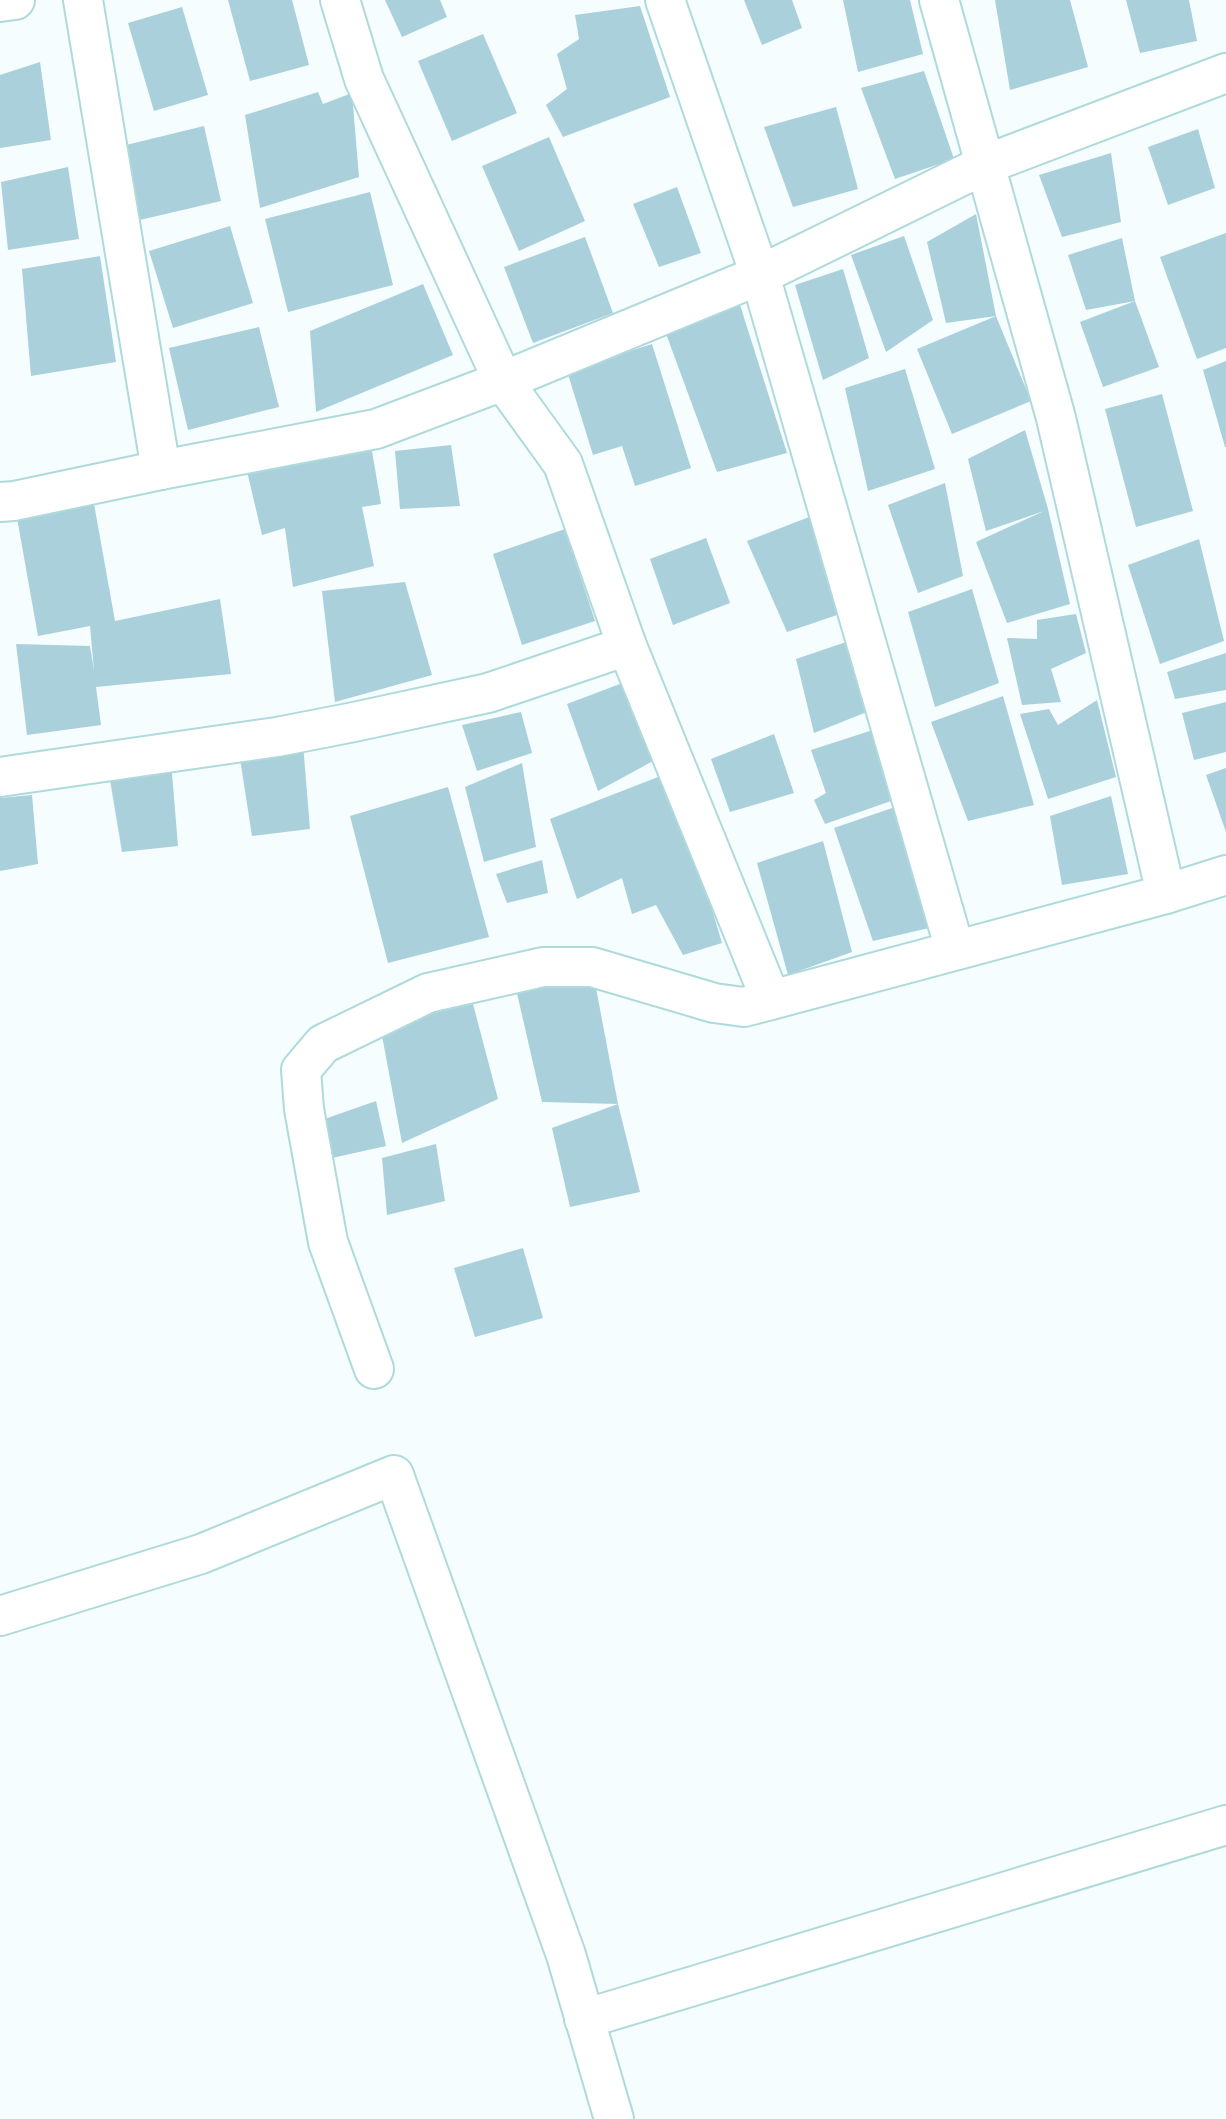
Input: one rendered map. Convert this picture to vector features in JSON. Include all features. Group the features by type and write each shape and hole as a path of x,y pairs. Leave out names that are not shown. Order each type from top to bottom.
{"street":[{"path":"0,2 15,0"},
{"path":"83,0 161,470"},
{"path":"340,0 364,79 503,381 563,464 627,646 771,1000"},
{"path":"665,0 760,275 955,950"},
{"path":"939,0 1056,418 1166,894"},
{"path":"0,502 376,429 503,381 760,275 985,165 1226,73"},
{"path":"0,777 277,737 354,722 488,693 627,646"},
{"path":"374,1369 328,1242 304,1109 301,1070 323,1044 428,993 542,967 592,967 714,1003 744,1007 1166,894 1226,875"},
{"path":"0,1616 201,1554 394,1475 566,1955 614,2119"},
{"path":"584,2019 1226,1825"}],"building":[{"path":"228,0 292,0 309,65 250,81"},
{"path":"385,0 440,0 447,17 402,37"},
{"path":"744,0 792,0 802,28 762,45"},
{"path":"843,0 910,0 923,54 858,72"},
{"path":"995,0 1070,0 1088,67 1010,90"},
{"path":"1126,0 1189,0 1197,41 1140,53"},
{"path":"640,6 670,97 563,137 546,105 567,89 557,54 579,39 575,15"},
{"path":"182,7 208,95 154,111 128,23"},
{"path":"483,34 517,113 452,141 418,61"},
{"path":"40,62 51,140 0,148 0,75"},
{"path":"924,71 954,159 895,179 861,88"},
{"path":"318,92 323,104 352,93 359,177 260,208 245,115"},
{"path":"836,107 858,189 793,207 764,127"},
{"path":"204,126 221,201 140,220 122,146"},
{"path":"1198,129 1215,188 1168,205 1148,147"},
{"path":"549,137 585,221 519,251 482,166"},
{"path":"1111,153 1121,222 1062,237 1039,175"},
{"path":"68,167 79,239 8,250 1,182"},
{"path":"677,187 701,253 659,267 633,204"},
{"path":"370,192 393,285 288,312 265,219"},
{"path":"976,214 996,316 946,323 927,242"},
{"path":"230,226 253,303 173,328 149,251"},
{"path":"1226,233 1226,348 1197,359 1160,257"},
{"path":"904,236 933,320 886,352 851,255"},
{"path":"585,237 613,313 533,343 504,267"},
{"path":"1122,238 1135,301 1086,310 1068,255"},
{"path":"100,256 116,362 31,376 22,269"},
{"path":"843,269 869,358 823,380 795,285"},
{"path":"423,284 453,355 316,412 310,331"},
{"path":"1135,301 1159,367 1103,387 1080,322"},
{"path":"740,305 787,453 717,472 665,331"},
{"path":"996,316 1031,401 952,434 917,349"},
{"path":"259,327 279,407 188,430 169,348"},
{"path":"652,344 691,468 635,486 622,446 593,455 567,371"},
{"path":"1226,361 1226,447 1225,447 1203,370"},
{"path":"905,369 935,469 868,491 845,388"},
{"path":"1162,394 1193,511 1136,527 1105,409"},
{"path":"1025,430 1048,509 1070,604 1007,623 976,542 1044,511 986,531 968,459"},
{"path":"371,445 381,504 362,507 374,566 293,587 285,528 262,535 246,467"},
{"path":"451,445 460,506 400,509 395,451"},
{"path":"945,483 963,576 918,593 888,505"},
{"path":"91,487 115,621 220,599 231,674 96,687 101,725 27,735 16,644 90,646 94,671 90,626 38,636 14,501"},
{"path":"809,517 837,615 787,632 747,541"},
{"path":"565,529 595,621 522,645 493,554"},
{"path":"706,538 730,603 673,625 650,559"},
{"path":"1199,539 1224,641 1160,664 1128,565"},
{"path":"405,582 432,675 335,702 322,591"},
{"path":"972,589 999,683 935,707 908,612"},
{"path":"1076,614 1086,653 1051,669 1061,702 1022,705 1007,638 1037,639 1037,620"},
{"path":"849,641 872,710 814,733 796,659"},
{"path":"1226,653 1226,690 1175,699 1167,672"},
{"path":"625,682 653,761 598,791 567,704"},
{"path":"1003,696 1034,805 968,821 931,722"},
{"path":"1097,700 1116,777 1048,799 1020,714 1049,709 1058,725"},
{"path":"1226,702 1226,752 1194,760 1182,713"},
{"path":"521,712 532,753 477,771 462,725"},
{"path":"879,728 894,800 825,824 814,800 826,793 811,750"},
{"path":"774,734 794,793 730,812 711,759"},
{"path":"303,744 310,829 252,836 239,752"},
{"path":"171,761 178,846 122,852 109,774"},
{"path":"522,763 536,847 484,862 465,787"},
{"path":"1226,768 1226,832 1206,775"},
{"path":"658,777 705,886 722,943 683,955 656,905 632,914 622,878 577,899 550,819"},
{"path":"448,787 489,937 388,963 350,816"},
{"path":"32,795 38,864 0,871 0,798"},
{"path":"1111,796 1128,874 1062,885 1050,816"},
{"path":"898,806 929,928 873,941 834,828"},
{"path":"823,841 852,952 788,975 757,863"},
{"path":"542,860 548,893 507,903 496,874"},
{"path":"592,967 618,1104 542,1102 516,989"},
{"path":"473,1004 498,1099 402,1143 380,1025"},
{"path":"376,1101 386,1146 314,1162 316,1122"},
{"path":"618,1104 640,1192 570,1207 552,1128"},
{"path":"436,1144 445,1201 387,1215 382,1158"},
{"path":"523,1248 543,1318 475,1337 454,1268"}]}
